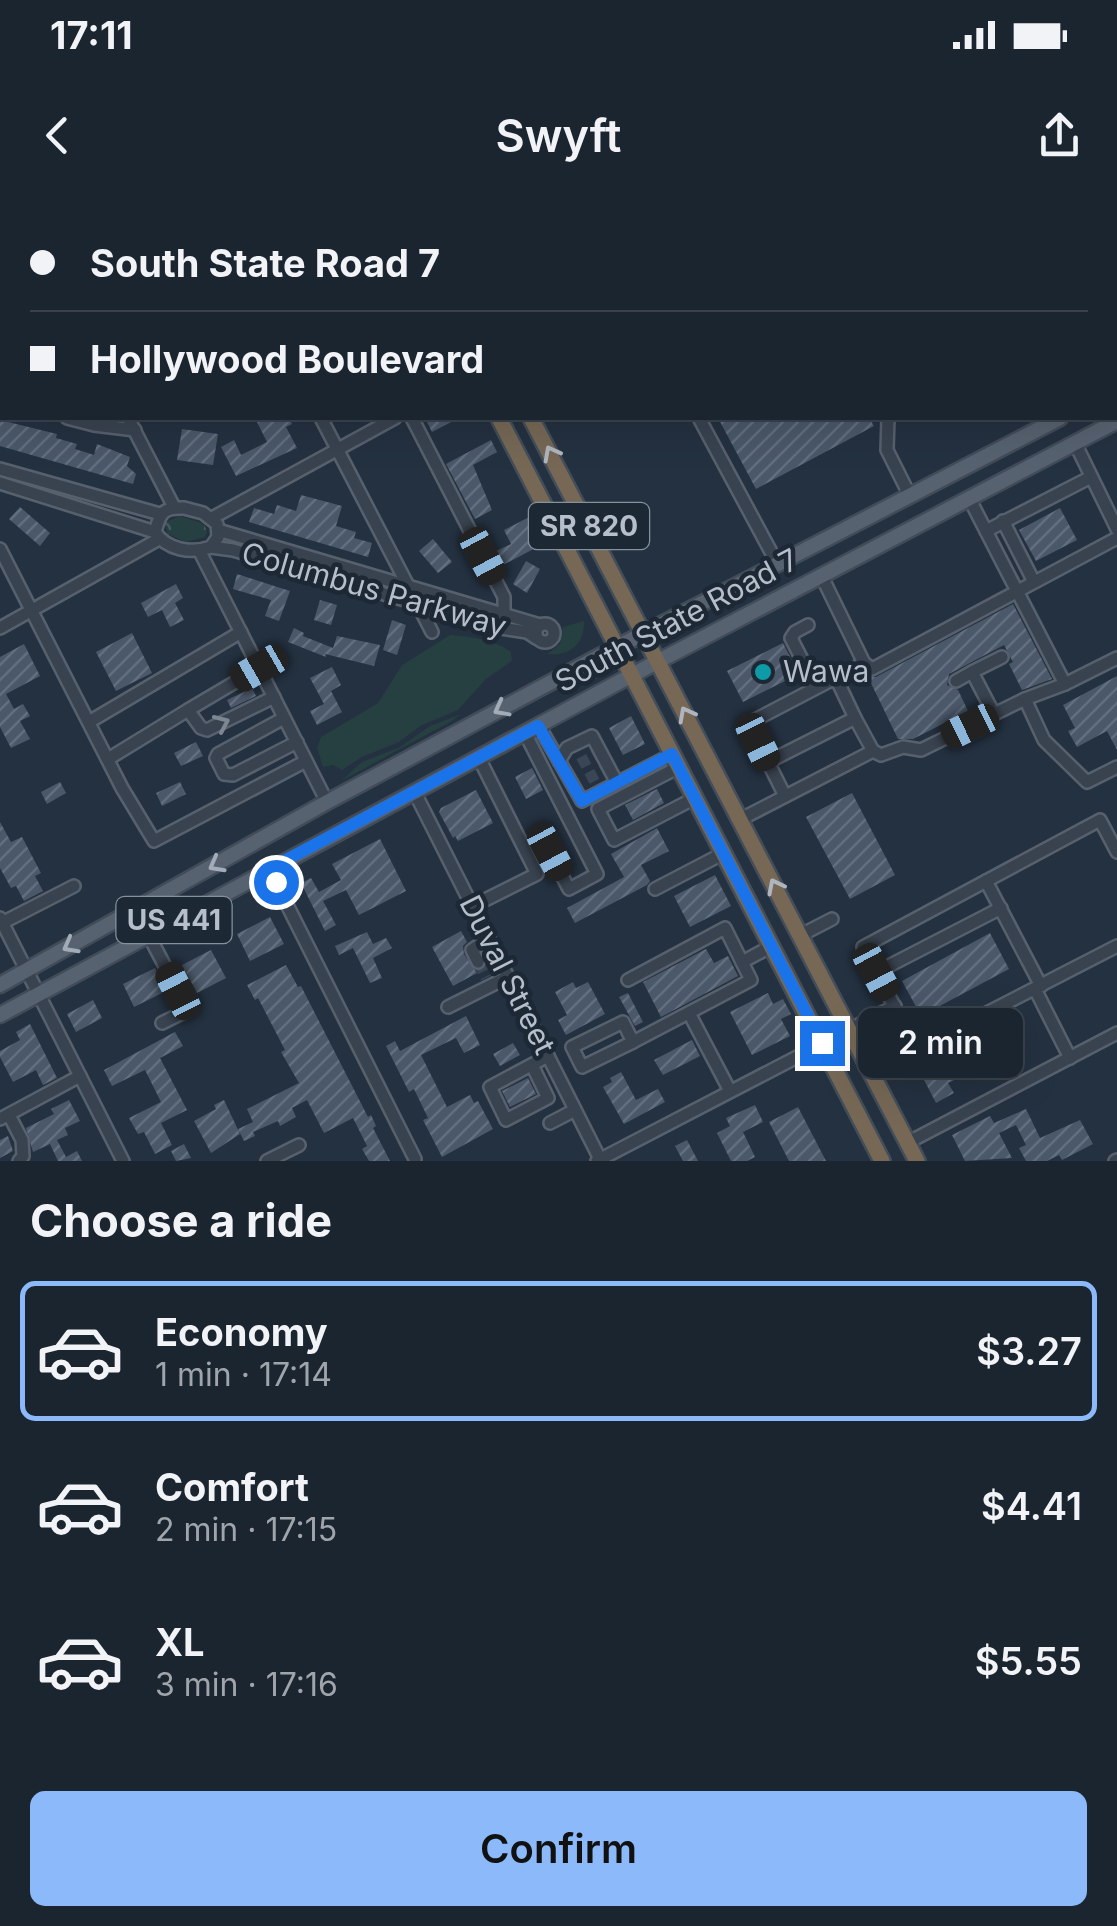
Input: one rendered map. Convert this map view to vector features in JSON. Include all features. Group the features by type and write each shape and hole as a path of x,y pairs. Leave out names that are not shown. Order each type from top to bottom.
{"highway":[{"name":"SR 820","path":"500,420 882,1161"},
{"name":"SR 820","path":"536,420 917,1161"}],"main road":[{"name":"South State Road 7","path":"0,985 617,646 1054,420"},
{"name":"South State Road 7","path":"0,1015 658,661 1117,421"}],"street":[{"path":"75,420 94,425 132,424 174,508"},
{"path":"322,420 432,632"},
{"path":"0,469 160,514 174,508 212,518 391,420"},
{"path":"413,420 504,596 504,615"},
{"path":"701,420 778,563"},
{"path":"888,420 887,450 910,494"},
{"path":"1075,443 1117,528"},
{"path":"986,531 1092,477"},
{"path":"0,483 157,536"},
{"path":"969,498 1065,684"},
{"path":"157,536 160,514"},
{"path":"212,518 218,537 205,549 241,632 327,802"},
{"path":"1004,521 1033,580"},
{"name":"Columbus Parkway","path":"157,536 185,550 220,546 501,628 538,631 504,615 218,530"},
{"path":"0,628 157,536"},
{"path":"821,576 864,663 872,669 1117,538"},
{"path":"0,549 154,842 306,761"},
{"path":"808,625 791,638 816,688"},
{"path":"89,722 241,632"},
{"path":"956,681 1002,657"},
{"path":"836,678 873,751 881,755 903,748 921,750 1117,658"},
{"path":"786,796 749,723 864,663"},
{"path":"108,759 259,668"},
{"path":"972,672 994,714"},
{"path":"188,710 207,730 274,697"},
{"path":"1024,699 1044,740 1087,782 1117,767"},
{"path":"284,718 218,754 218,765 224,774 233,775 297,742"},
{"path":"768,762 855,718"},
{"path":"532,729 562,766 582,801 676,760"},
{"path":"532,729 598,874 569,889 540,834"},
{"path":"562,766 568,748 592,736 605,770 617,783"},
{"path":"741,819 873,751"},
{"path":"472,906 536,874 478,758"},
{"path":"676,760 598,809 614,840 695,798"},
{"path":"562,766 579,764"},
{"path":"573,786 587,779"},
{"name":"Duval Street","path":"414,792 598,1160"},
{"path":"1117,852 1100,820 863,946 917,1048 1117,946"},
{"path":"655,889 724,853"},
{"path":"269,869 415,1159"},
{"path":"986,881 1070,1058"},
{"path":"74,886 1,922 124,1161"},
{"path":"876,972 1000,908"},
{"path":"801,935 832,919"},
{"path":"562,1083 576,1076 582,1067 751,980 725,928 628,980"},
{"path":"148,934 188,1010 162,1023"},
{"path":"478,962 472,950 489,938"},
{"path":"742,962 772,946"},
{"path":"448,1007 488,982 508,977"},
{"path":"598,1160 895,1006"},
{"path":"690,1013 730,1091"},
{"path":"582,1067 572,1047 623,1022 633,1042"},
{"path":"908,1142 1117,1033"},
{"path":"532,1065 548,1098 506,1120 490,1087 548,1056"},
{"path":"19,1161 23,1156 22,1140 4,1117 80,1076"},
{"path":"550,1123 575,1110"},
{"path":"267,1161 299,1144"}],"green space":[{"path":"180,516 204,524 205,537 186,542 168,534 164,523"},
{"path":"584,621 582,636 574,647 547,654 560,644 563,627"},
{"path":"450,635 498,644 511,652 512,661 486,679 458,710 420,726 399,742 342,770 333,765 323,767 317,748 321,737 378,703 402,665"},
{"path":"461,714 341,781 362,762 400,747 430,726"}],"building":[{"path":"0,420 57,434 56,438 77,444 75,449 94,455 97,444 130,457 127,466 136,474 133,484 0,446"},
{"path":"256,420 290,420 292,424 286,427 297,448 236,476 221,447 234,440 241,455 267,442"},
{"path":"426,420 455,420 432,432"},
{"path":"719,420 870,420 874,426 756,489"},
{"path":"182,429 218,434 213,465 177,460"},
{"path":"491,440 497,452 473,465 492,510 475,519 446,464"},
{"path":"301,495 342,506 336,526 356,532 354,538 372,543 368,557 249,522 254,508 274,514 277,505 296,511"},
{"path":"20,507 50,533 40,546 9,519"},
{"path":"1060,508 1077,540 1036,561 1019,530"},
{"path":"531,516 545,543 503,565 496,551 511,544 504,530"},
{"path":"433,539 452,562 438,573 419,551"},
{"path":"526,561 540,569 527,593 513,584"},
{"path":"237,574 290,591 279,621 265,616 271,600 233,589"},
{"path":"176,584 183,598 175,603 184,620 170,627 162,610 148,617 141,603"},
{"path":"320,600 337,605 331,625 314,620"},
{"path":"1013,604 1052,679 1022,690 1004,645 949,674 947,685 958,690 968,711 913,739 898,739 868,677 876,677"},
{"path":"392,620 406,625 397,655 383,650"},
{"path":"294,628 303,636 333,648 337,636 380,645 374,666 325,654 326,657 288,642"},
{"path":"132,633 152,673 116,691 96,652"},
{"name":"Wawa","path":"783,643 799,674 743,702 727,671"},
{"path":"24,644 40,676 6,694 14,709 23,704 30,716 20,721 30,739 11,748 0,727 0,657"},
{"path":"332,667 341,685 331,691 342,712 317,725 310,711 324,704 310,678"},
{"path":"1117,676 1117,750 1107,731 1077,747 1068,731 1075,728 1063,705"},
{"path":"252,688 256,696 231,708 227,700"},
{"path":"631,716 645,744 623,755 609,728"},
{"path":"196,742 203,756 181,766 174,753"},
{"path":"532,768 543,790 526,799 515,777"},
{"path":"60,782 66,793 47,804 41,792"},
{"path":"180,782 186,794 162,806 156,793"},
{"path":"657,789 664,803 633,820 625,805"},
{"path":"476,790 493,823 458,841 439,812"},
{"path":"852,793 895,875 850,899 806,817"},
{"path":"0,822 11,842 22,837 41,873 35,876 43,891 24,901 0,868"},
{"path":"657,828 669,851 641,865 650,881 647,885 575,923 567,908 624,877 611,854"},
{"path":"380,839 406,891 359,915 346,890 323,901 336,925 325,931 301,883 311,878 319,892 341,880 332,864"},
{"path":"715,875 731,906 690,927 674,896"},
{"path":"270,917 284,944 250,961 237,934"},
{"path":"461,931 467,942 464,954 477,973 453,986 432,947"},
{"path":"367,932 373,944 386,938 392,948 373,958 382,978 370,983 353,948 339,955 335,946"},
{"path":"990,933 1009,969 921,1016 902,981"},
{"path":"706,949 714,963 728,956 738,976 661,1017 643,982"},
{"path":"211,950 226,978 197,993 182,965"},
{"path":"286,965 298,987 301,986 368,1117 371,1115 376,1126 373,1128 390,1161 369,1161 362,1149 367,1146 353,1118 324,1133 307,1100 292,1108 296,1117 280,1126 278,1121 253,1132 255,1136 244,1141 238,1129 253,1122 247,1109 299,1083 258,998 255,1000 247,985"},
{"path":"155,968 164,985 160,987 162,993 134,1007 123,984"},
{"path":"573,982 576,988 588,982 605,1014 566,1035 558,1020 567,1015 555,992"},
{"path":"628,993 643,1022 635,1026 619,997"},
{"path":"768,993 773,1004 783,999 791,1014 781,1019 790,1036 752,1055 730,1012"},
{"path":"93,1000 102,1018 76,1032 67,1014"},
{"path":"466,1016 480,1045 464,1053 456,1038 421,1055 447,1107 470,1095 474,1103 478,1101 493,1129 442,1157 423,1120 428,1118 414,1089 409,1092 386,1046 395,1041 400,1051"},
{"path":"30,1024 57,1078 43,1085 36,1070 13,1082 0,1057 0,1051 20,1040 16,1032"},
{"path":"175,1032 183,1046 160,1058 187,1110 161,1123 172,1145 155,1154 144,1132 138,1134 129,1118 161,1102 145,1070 112,1086 104,1070"},
{"path":"995,1036 1009,1062 980,1073 968,1051"},
{"path":"692,1040 700,1056 663,1075 654,1060"},
{"path":"513,1043 520,1055 500,1066 493,1054"},
{"path":"947,1063 956,1079 948,1083 954,1093 936,1103 922,1076"},
{"path":"621,1072 636,1100 658,1089 665,1102 624,1124 603,1087"},
{"path":"528,1078 536,1094 510,1107 502,1091"},
{"path":"69,1100 80,1121 65,1128 68,1135 57,1140 66,1157 77,1151 82,1161 58,1161 50,1144 33,1152 26,1128 54,1114 51,1109"},
{"path":"224,1100 240,1134 211,1153 194,1121"},
{"path":"755,1105 763,1122 743,1132 755,1157 731,1161 717,1133 730,1126 726,1118"},
{"path":"798,1107 826,1161 789,1161 769,1122"},
{"path":"1026,1109 1040,1138 1080,1120 1093,1144 1062,1160 1059,1155 1047,1161 1026,1161 1019,1148 1026,1145 1016,1125 999,1133 1012,1158 965,1161 952,1135 990,1116 994,1123"},
{"path":"8,1136 13,1151 0,1158 0,1140"},
{"path":"687,1140 698,1161 683,1161 675,1146"},
{"path":"184,1144 191,1158 176,1161 171,1151"}],"tunnel":[{"path":"579,764 594,756"},
{"path":"587,779 602,771"},
{"path":"478,962 486,978"}],"place":[{"name":"Wawa","path":"763,672"}],"route":[{"path":"276,882 269,869 538,726 582,801 672,754 822,1043"}]}
